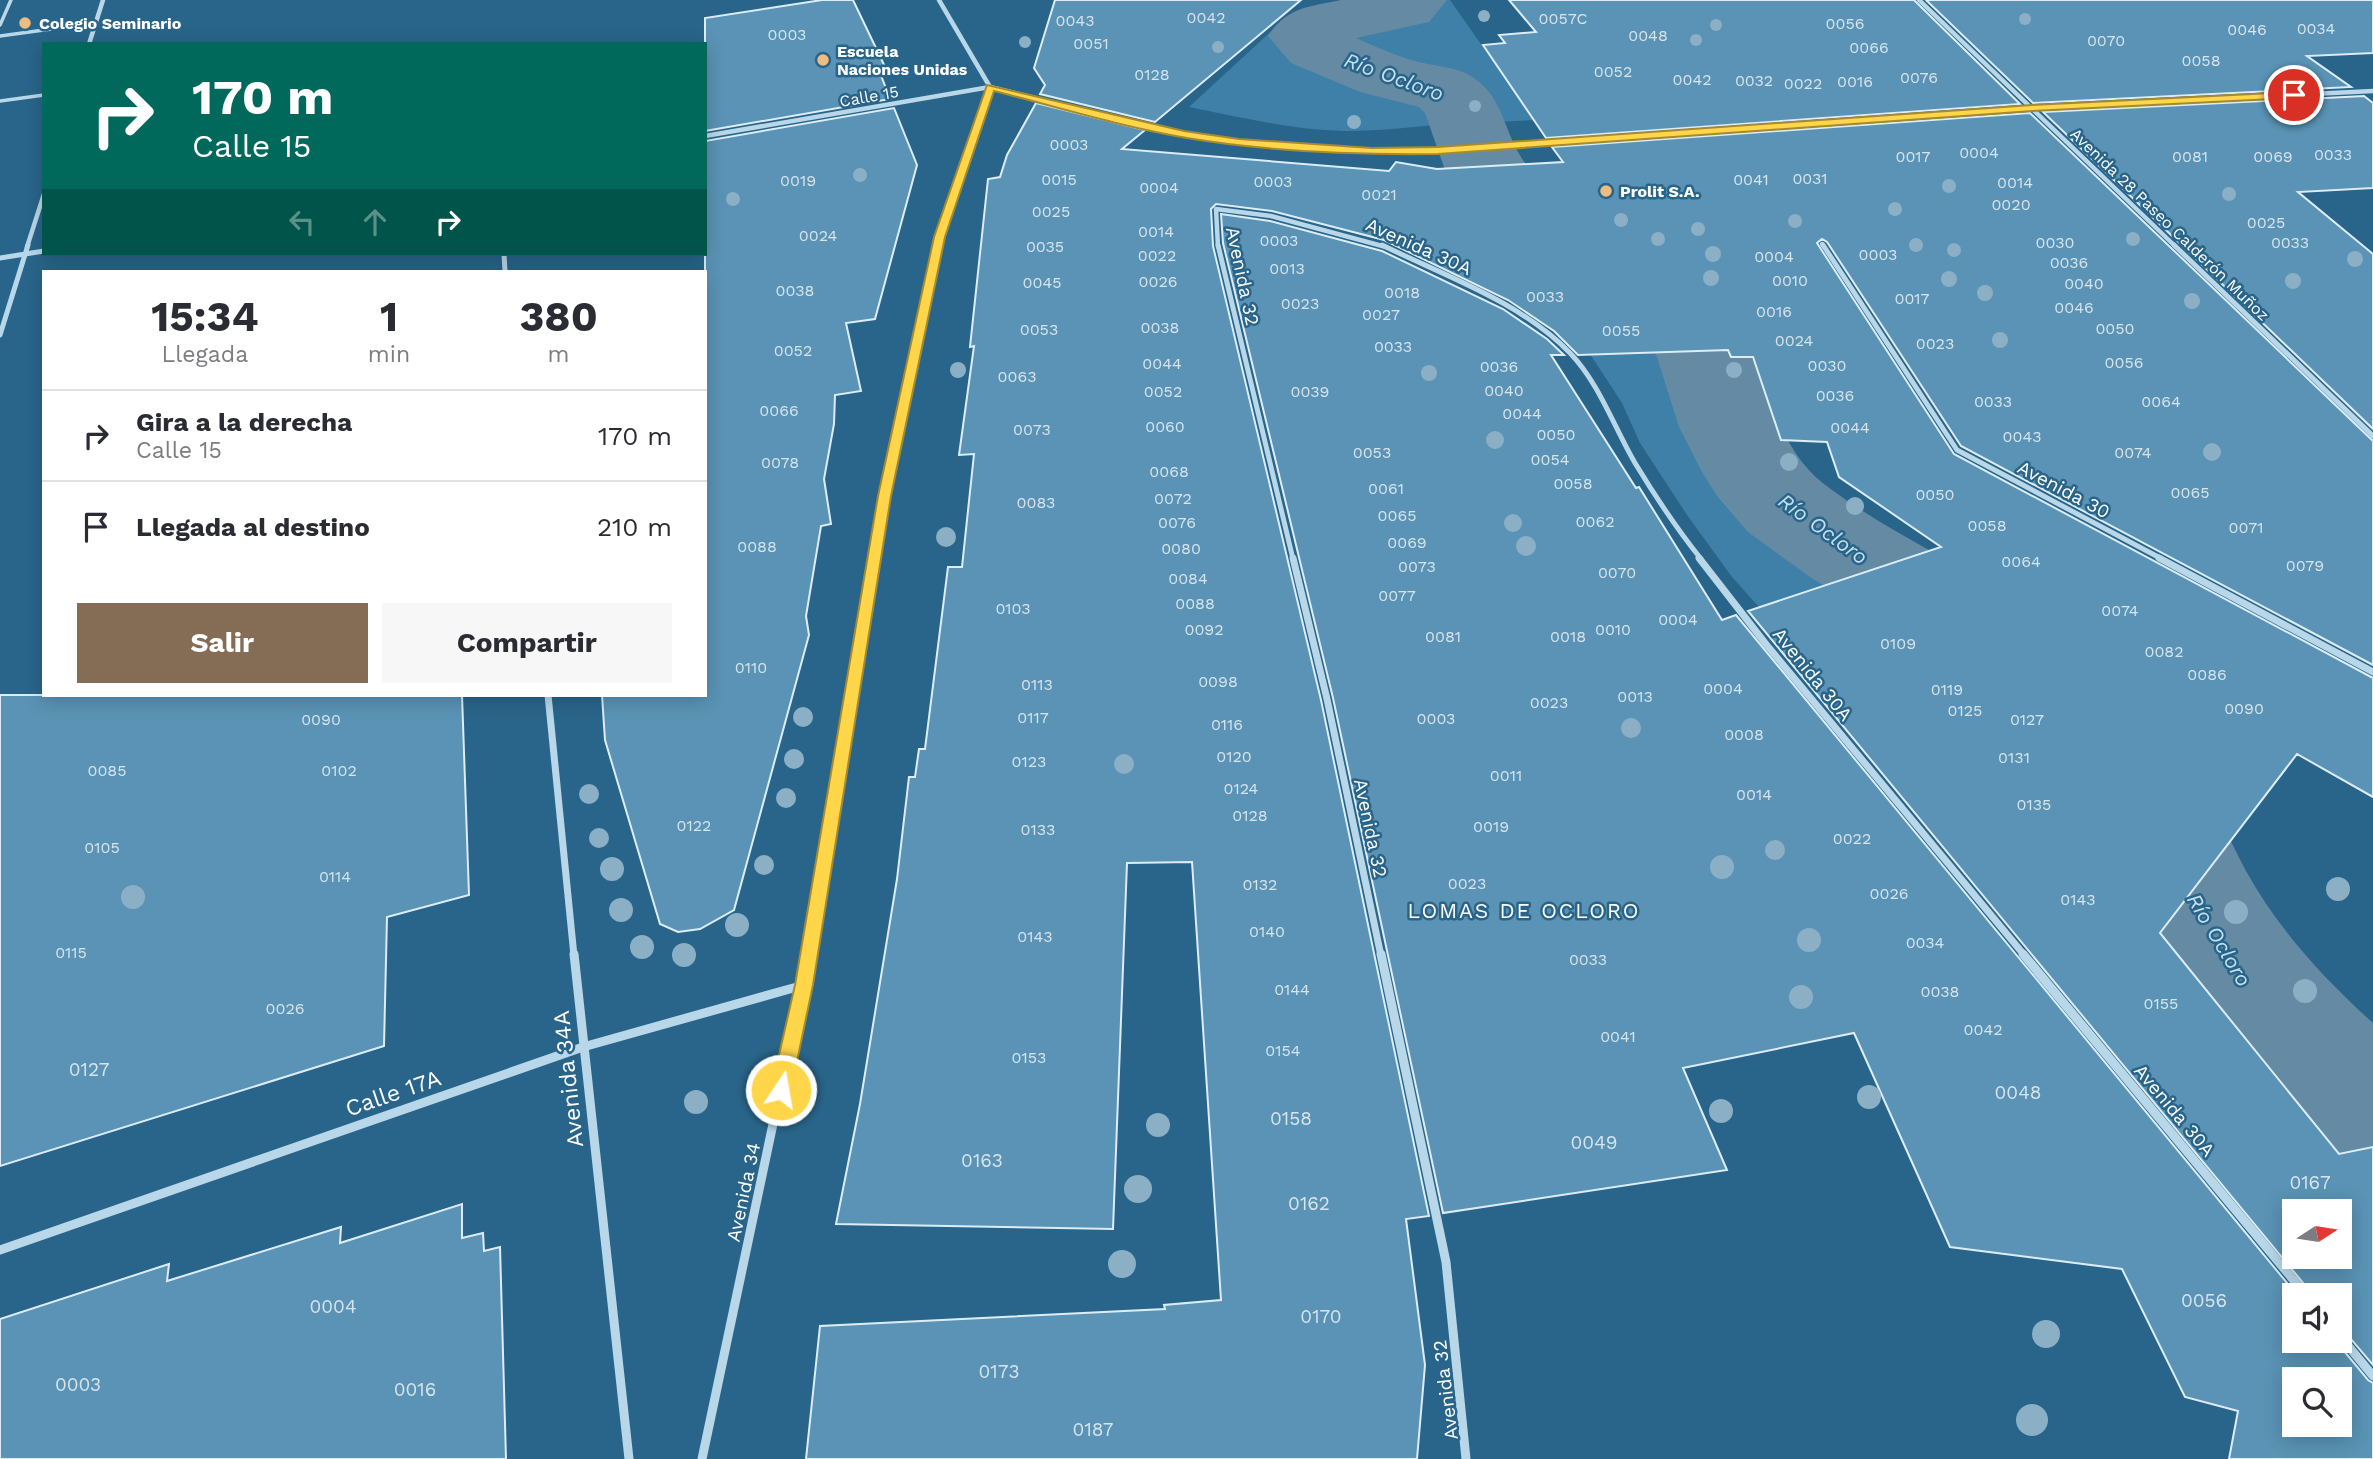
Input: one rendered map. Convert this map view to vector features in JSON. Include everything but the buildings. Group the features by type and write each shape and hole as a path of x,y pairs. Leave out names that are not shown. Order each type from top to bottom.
{"street":[{"path":"90,42 103,0"},
{"path":"939,0 990,88"},
{"name":"Avenida 28 Paseo Calderón Muñoz","path":"1919,0 2373,436"},
{"name":"Calle 15","path":"707,136 990,88 1184,134 1325,150 1438,150 2032,108 2373,91"},
{"name":"Avenida 34","path":"702,1459 804,985 884,496 939,237 990,88"},
{"path":"0,335 42,200"},
{"name":"Avenida 30A","path":"1216,209 1271,216 1380,244 1502,304 1549,334 1572,355 1596,390 1642,474 1692,548 1765,643 2296,1283"},
{"name":"Avenida 32","path":"1216,209 1218,246 1327,699 1446,1262 1466,1459"},
{"name":"Avenida 30","path":"1822,244 1957,450 2373,672"},
{"path":"0,258 42,251"},
{"name":"Avenida 34A","path":"548,697 583,1047 629,1459"},
{"name":"Calle 17A","path":"0,1250 583,1047 804,985"},
{"path":"2352,1351 2373,1376"}],"lane":[{"path":"0,25 11,0"},
{"path":"0,36 95,23"},
{"path":"0,101 42,95"}],"shaded area":[{"path":"1436,0 1450,0 1534,120 1495,122 1480,97 1465,85 1449,78 1372,59 1341,38 1356,28 1410,17"},
{"path":"1280,23 1307,52 1343,71 1389,87 1430,95 1451,108 1452,123 1371,130 1325,130 1189,107"},
{"path":"1675,352 1711,451 1726,477 1802,545 1846,579 1759,607 1732,577 1640,443 1622,403 1590,354"}],"waterway":[{"name":"Río Ocloro","path":"1413,0 1405,7 1317,26 1303,36 1316,48 1386,76 1445,91 1462,107 1465,123 1485,170 1510,195 1575,241 1647,285 1678,313 1704,357 1729,427 1754,472 1785,507 1849,551 1984,630 2077,697 2109,732 2141,784 2199,913 2233,970 2284,1036 2373,1122"}],"place":[{"name":"Colegio Seminario","path":"25,23"},
{"name":"Escuela Naciones Unidas","path":"823,60"},
{"name":"Prolit S.A.","path":"1606,191"}],"district":[{"name":"LOMAS DE OCLORO","path":"1524,911"}],"route":[{"path":"781,1090 804,985 884,496 939,237 990,88 1184,134 1239,142 1372,152 1515,145 2032,108 2294,95"}]}
